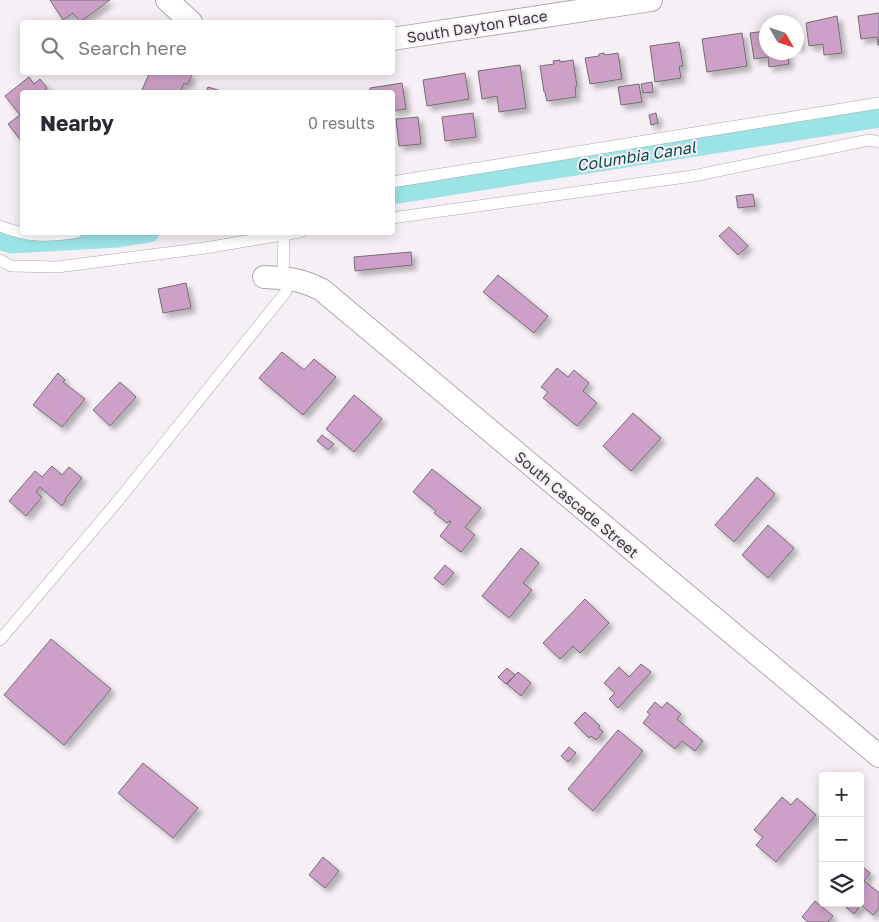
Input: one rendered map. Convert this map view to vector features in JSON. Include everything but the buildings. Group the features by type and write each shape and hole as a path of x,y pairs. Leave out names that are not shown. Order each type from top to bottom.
{"street":[{"path":"167,0 172,7 188,20"},
{"name":"South Dayton Place","path":"395,39 651,0"},
{"name":"South Cascade Street","path":"280,278 306,282 322,290 879,756"}],"lane":[{"path":"395,182 879,103"},
{"path":"395,218 693,176 869,140 879,142"},
{"path":"0,226 20,232"},
{"path":"34,235 48,235"},
{"path":"0,260 11,266 57,267 205,248 284,235 280,278 285,293 117,502 0,640"}],"waterway":[{"name":"Columbia Canal","path":"395,194 879,117"},
{"name":"Columbia Canal","path":"0,239 11,243 130,235"}]}
